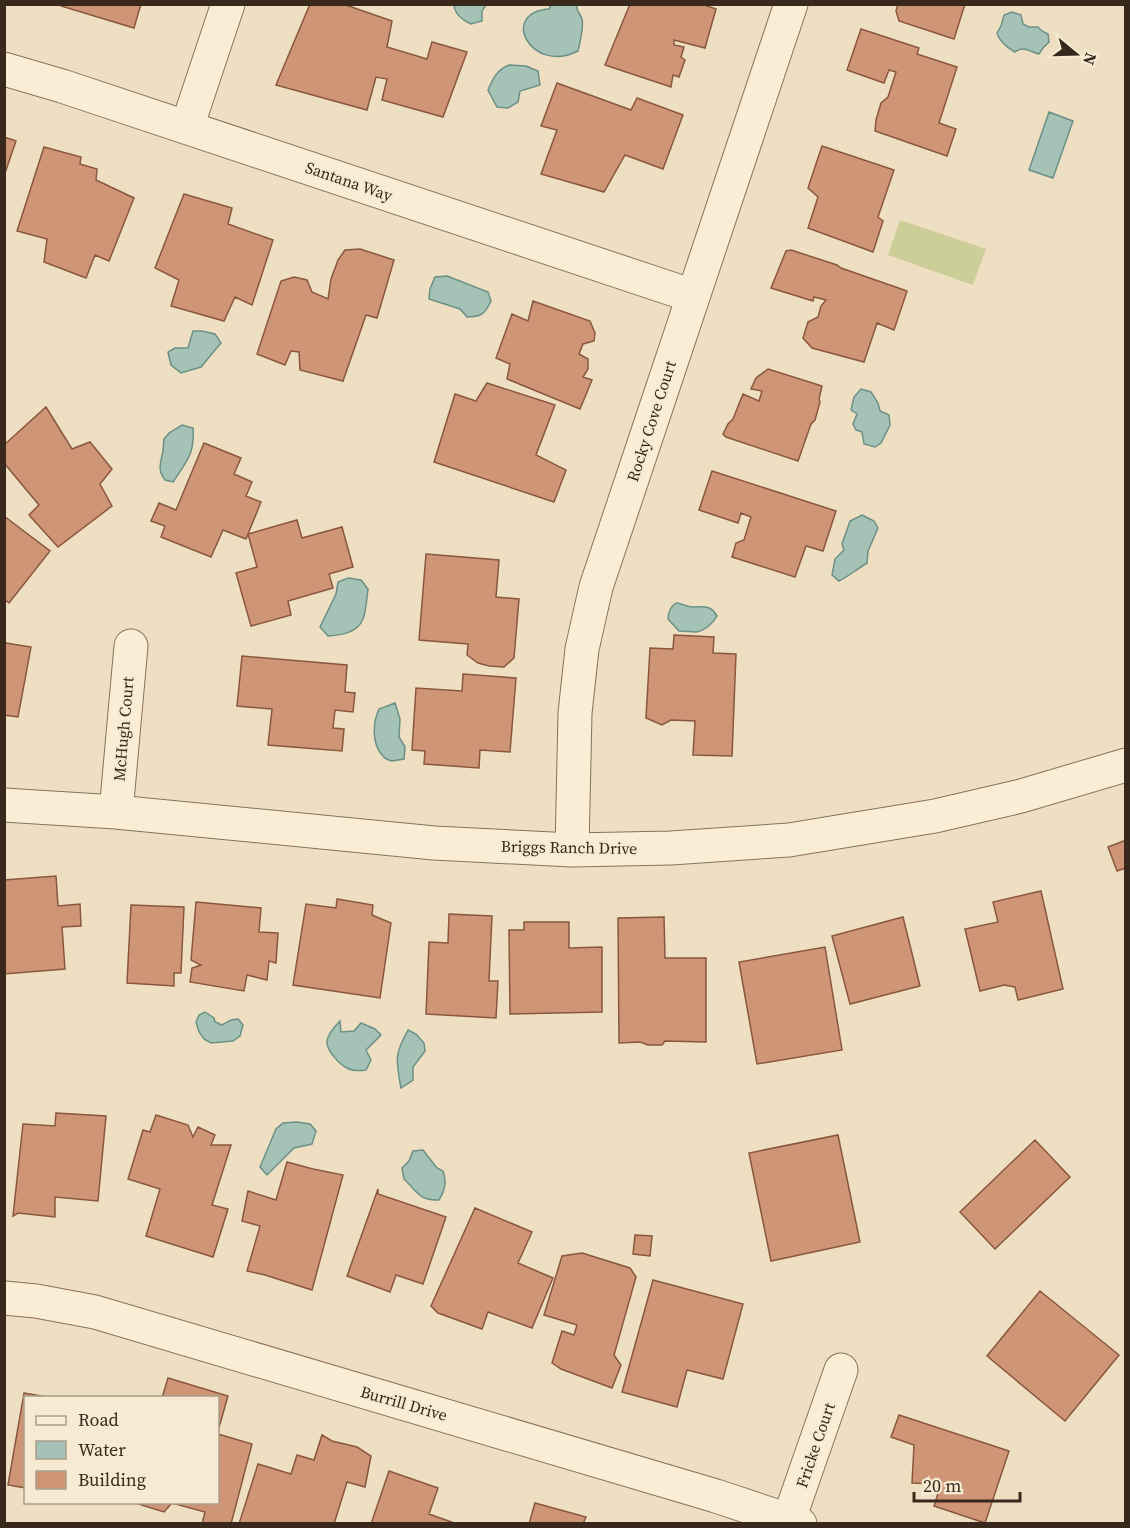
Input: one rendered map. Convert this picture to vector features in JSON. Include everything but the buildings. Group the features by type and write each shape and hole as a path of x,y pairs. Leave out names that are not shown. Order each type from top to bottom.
{"street":[{"path":"187,127 228,4"},
{"name":"Rocky Cove Court","path":"572,850 575,713 582,649 596,587 791,4"},
{"name":"Santana Way","path":"4,69 187,127 693,297"},
{"name":"McHugh Court","path":"116,812 131,646"},
{"name":"Briggs Ranch Drive","path":"4,805 116,812 434,843 572,850 671,848 789,840 935,816 1021,796 1125,765"},
{"name":"Burrill Drive","path":"4,1298 36,1301 95,1312 794,1521"},
{"name":"Fricke Court","path":"794,1521 841,1370"}],"green space":[{"path":"900,220 986,249 973,285 888,255"}],"water":[{"path":"454,4 486,5 482,11 482,21 471,24 462,19"},
{"path":"551,5 577,5 582,23 578,51 561,56 547,55 535,49 527,40 524,30 526,21 534,13 549,9"},
{"path":"1012,12 1021,15 1023,24 1038,27 1048,34 1049,42 1039,54 1024,49 1015,52 1000,39 997,33 1004,15"},
{"path":"509,65 526,66 538,71 540,85 520,91 518,102 508,108 497,107 488,90 501,69"},
{"path":"1049,112 1073,121 1053,178 1029,170"},
{"path":"447,276 488,292 491,301 487,309 479,315 467,317 460,309 429,299 435,277"},
{"path":"193,331 215,334 221,343 201,367 181,373 171,365 168,352 175,348 188,348"},
{"path":"861,389 871,392 880,411 889,415 890,425 881,443 875,447 864,444 862,432 856,430 853,424 857,414 851,410 854,397"},
{"path":"182,425 193,428 193,445 186,463 173,482 165,480 160,471 164,439"},
{"path":"862,515 874,521 878,528 868,551 867,563 839,581 832,575 835,559 844,550 842,544 850,521"},
{"path":"348,578 361,580 368,589 364,616 353,630 328,636 320,627 336,594 338,582"},
{"path":"676,603 709,608 717,616 703,630 679,631 668,619 672,606"},
{"path":"395,703 400,719 399,737 405,747 404,759 392,761 385,758 379,751 374,726 379,709"},
{"path":"205,1012 214,1018 215,1022 222,1025 238,1019 243,1025 240,1036 233,1041 211,1043 204,1039 196,1022 199,1015"},
{"path":"340,1021 341,1032 354,1031 361,1023 375,1029 381,1035 366,1050 371,1060 366,1070 347,1068 337,1060 327,1045 329,1036"},
{"path":"408,1030 416,1034 424,1043 425,1051 413,1067 413,1080 401,1088 397,1058"},
{"path":"283,1123 310,1124 316,1131 312,1144 294,1148 267,1175 260,1167 276,1129"},
{"path":"423,1150 437,1168 443,1171 445,1186 439,1200 423,1197 404,1179 402,1168 409,1161 413,1151"}]}
